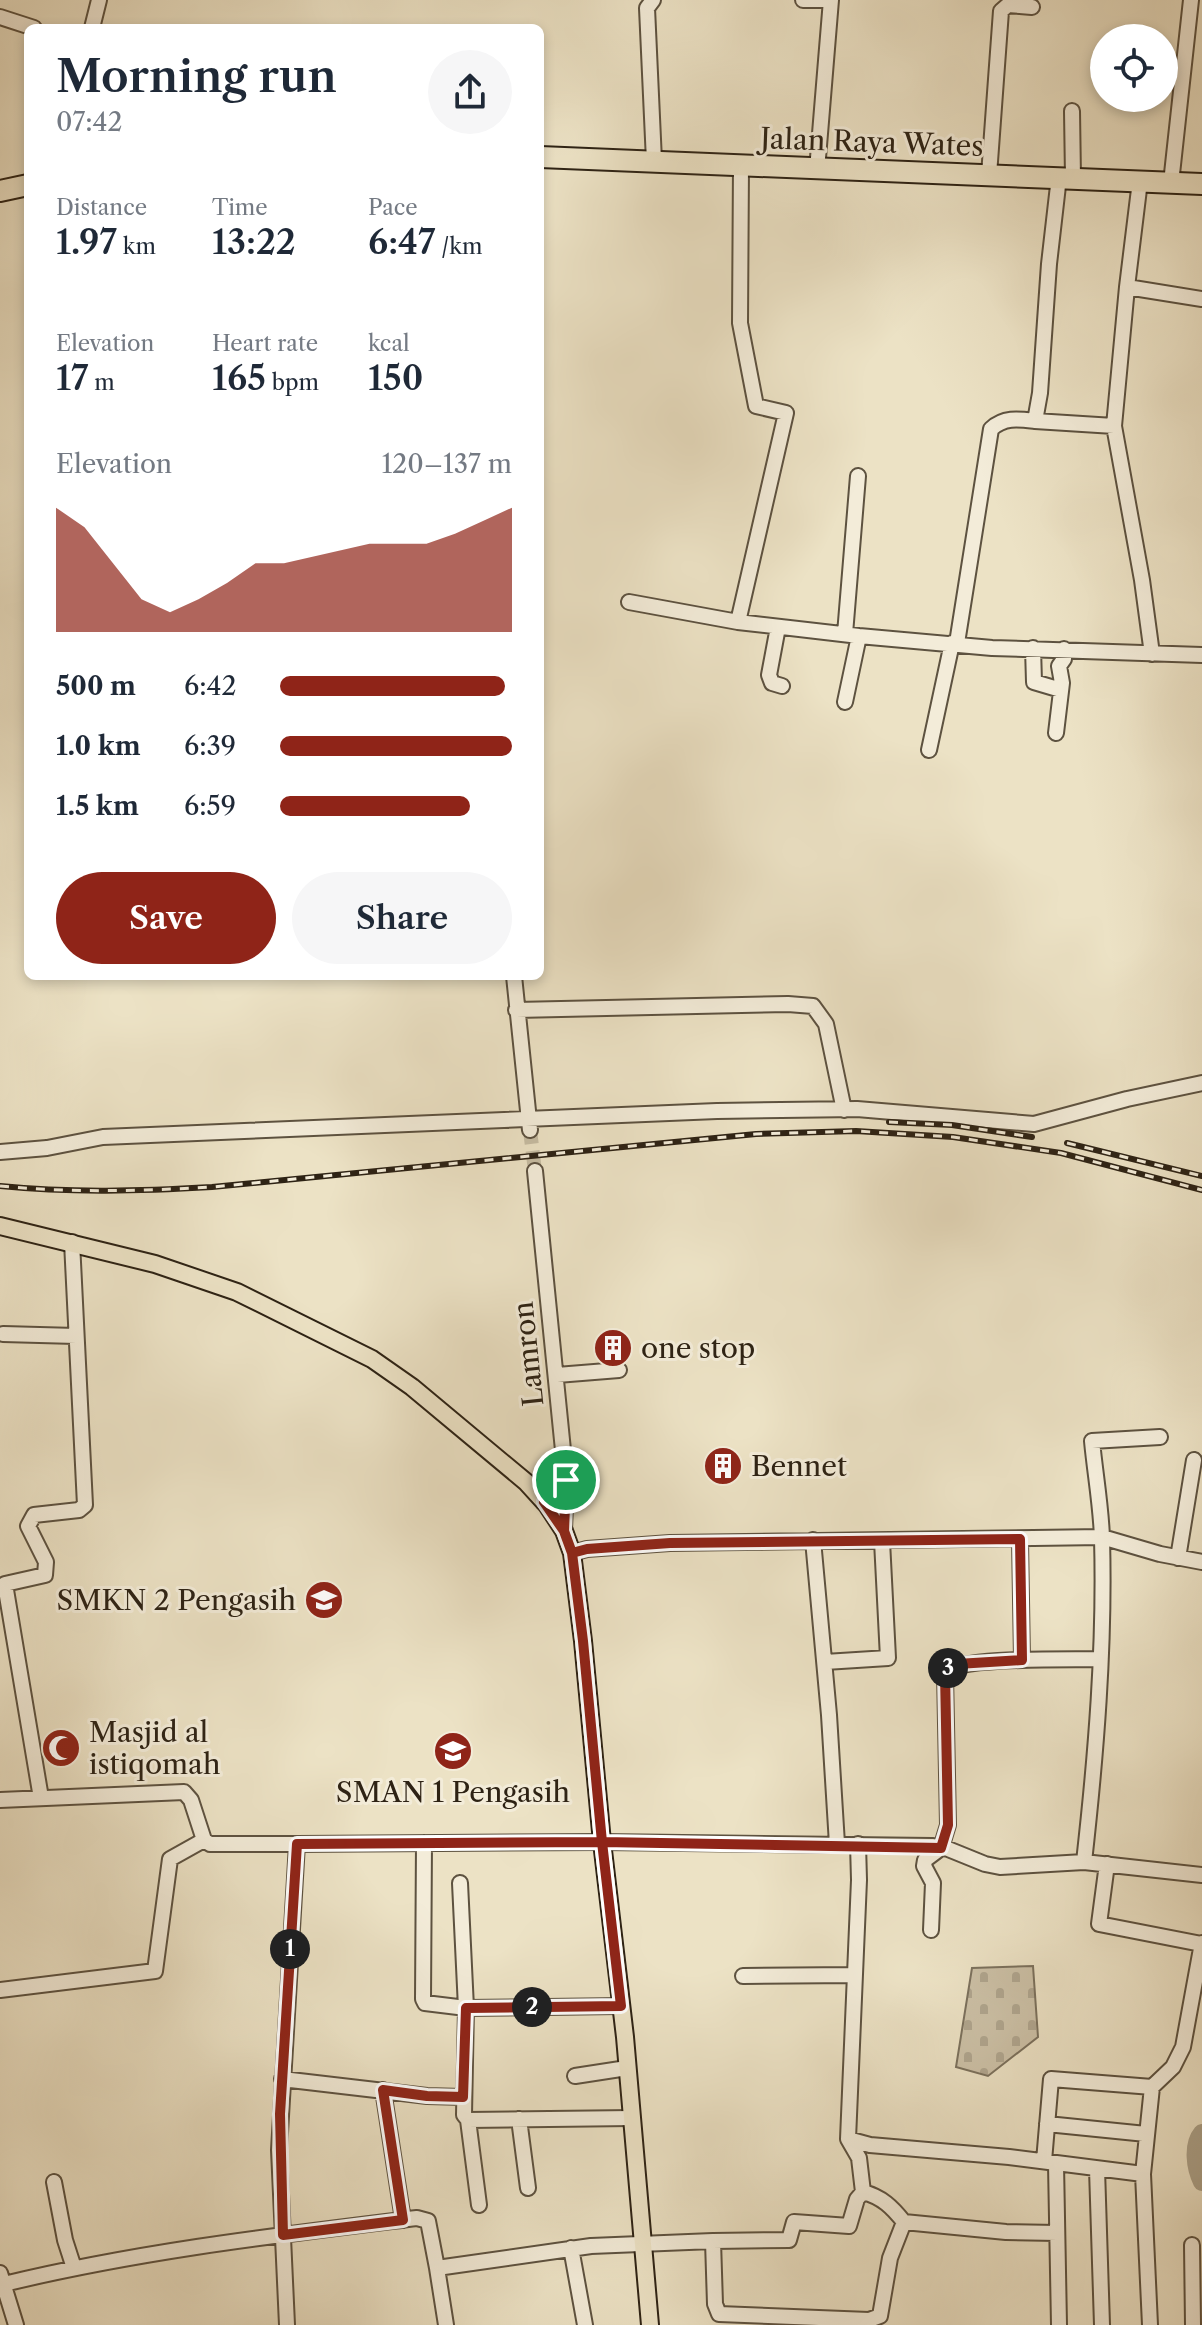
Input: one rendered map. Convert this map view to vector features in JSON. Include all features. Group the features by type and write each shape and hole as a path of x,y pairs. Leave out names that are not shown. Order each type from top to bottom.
{"highway":[{"name":"Jalan Raya Wates","path":"544,157 1202,184"},
{"path":"0,191 24,186"}],"main road":[{"path":"0,1226 155,1264 237,1292 372,1359 412,1387 526,1482 564,1531 572,1553 598,1784 650,2325"},
{"path":"544,1502 566,1480"}],"street":[{"path":"93,24 99,0"},
{"path":"653,0 647,8 654,161"},
{"path":"803,0 830,0 817,170"},
{"path":"1171,183 1191,0"},
{"path":"989,175 1001,11 1008,5 1032,7"},
{"path":"0,17 24,25"},
{"path":"1035,421 1040,393 1049,264 1066,178 1072,111"},
{"path":"738,622 786,413 756,406 740,323 741,165"},
{"path":"1140,181 1114,426 1152,654"},
{"path":"1127,287 1202,299"},
{"path":"929,750 954,643 991,429 1011,419 1114,426"},
{"path":"845,702 852,635 858,476"},
{"path":"629,602 738,622 992,648 1202,655"},
{"path":"778,627 769,675 772,683 782,686"},
{"path":"1033,648 1034,682 1061,690"},
{"path":"1056,733 1061,690 1059,666 1064,659 1064,649"},
{"path":"514,980 529,1124"},
{"path":"516,1010 813,1006 826,1024 844,1110"},
{"path":"0,1152 47,1148 103,1137 529,1124 844,1110 1034,1124 1202,1083"},
{"name":"Lamron","path":"535,1171 566,1480 564,1531"},
{"path":"41,1798 5,1584 45,1575 46,1562 28,1526 34,1515 79,1510 85,1505 72,1242"},
{"path":"3,1334 76,1336"},
{"path":"557,1375 619,1370"},
{"path":"1084,1862 1094,1773 1100,1659 1102,1537 1092,1441 1160,1437"},
{"path":"1178,1558 1194,1460"},
{"path":"572,1553 587,1549 670,1543 1102,1537 1202,1562"},
{"path":"1020,1539 1022,1660"},
{"path":"813,1540 837,1844"},
{"path":"825,1662 888,1658 882,1541"},
{"path":"931,1930 933,1883 924,1866 925,1860 941,1848 948,1825 945,1673 957,1664 1100,1659"},
{"path":"0,1800 184,1792 191,1800 204,1840 210,1844 858,1844 941,1848 1000,1867 1084,1862 1202,1875"},
{"path":"0,1990 155,1971 170,1859 204,1840"},
{"path":"424,1843 423,1999 427,2005 466,2008 621,2006"},
{"path":"287,2325 279,2150 297,1844"},
{"path":"437,2268 571,2248 789,2240 794,2222 849,2226 857,2199 863,2192 859,2158 848,2139 858,1844"},
{"path":"1107,1864 1099,1924 1202,1944 1183,2047 1173,2067 1152,2087 1143,2174 1150,2325"},
{"path":"460,1883 466,2008 464,2115 468,2120 479,2205"},
{"path":"743,1976 855,1975"},
{"path":"575,2076 627,2068"},
{"path":"282,2079 423,2096 463,2097"},
{"path":"1059,2325 1057,2233 1047,2124 1051,2079 1152,2087"},
{"path":"383,2090 403,2220"},
{"path":"468,2120 632,2118"},
{"path":"519,2119 528,2188"},
{"path":"1047,2124 1146,2134"},
{"path":"848,2139 870,2145 1143,2174"},
{"path":"1097,2169 1102,2325"},
{"path":"54,2182 65,2240 74,2268"},
{"path":"863,2192 877,2196 892,2206 904,2222 1006,2232 1057,2233"},
{"path":"16,2325 2,2278 172,2250 417,2218 428,2221 446,2325"},
{"path":"713,2241 715,2304 719,2314 835,2322 869,2320 880,2316 890,2258 904,2222"},
{"path":"1192,2245 1193,2325"},
{"path":"571,2248 585,2325"}],"green space":[{"path":"1033,1966 1038,2037 988,2076 956,2067 972,1968"}],"waterway":[{"path":"1202,2133 1196,2157 1202,2182"}],"tunnel":[{"path":"530,1130 535,1171"}],"railway":[{"path":"889,1122 952,1125 1032,1137"},
{"path":"0,1186 106,1191 212,1187 756,1134 856,1131 953,1137 1061,1153 1202,1190"},
{"path":"1067,1143 1202,1176"}],"place":[{"name":"one stop","path":"613,1348"},
{"name":"Bennet","path":"723,1466"},
{"name":"SMKN 2 Pengasih","path":"324,1600"},
{"name":"Masjid al istiqomah","path":"61,1748"},
{"name":"SMAN 1 Pengasih","path":"453,1751"}],"route":[{"path":"566,1480 544,1502 564,1531 572,1553 587,1549 670,1543 1020,1539 1022,1660 957,1664 945,1673 948,1825 941,1848 858,1844 602,1842 621,2006 466,2008 463,2097 383,2090 403,2220 283,2235 280,2114 297,1844 602,1842 583,1641 572,1553 564,1531 566,1480"}]}
